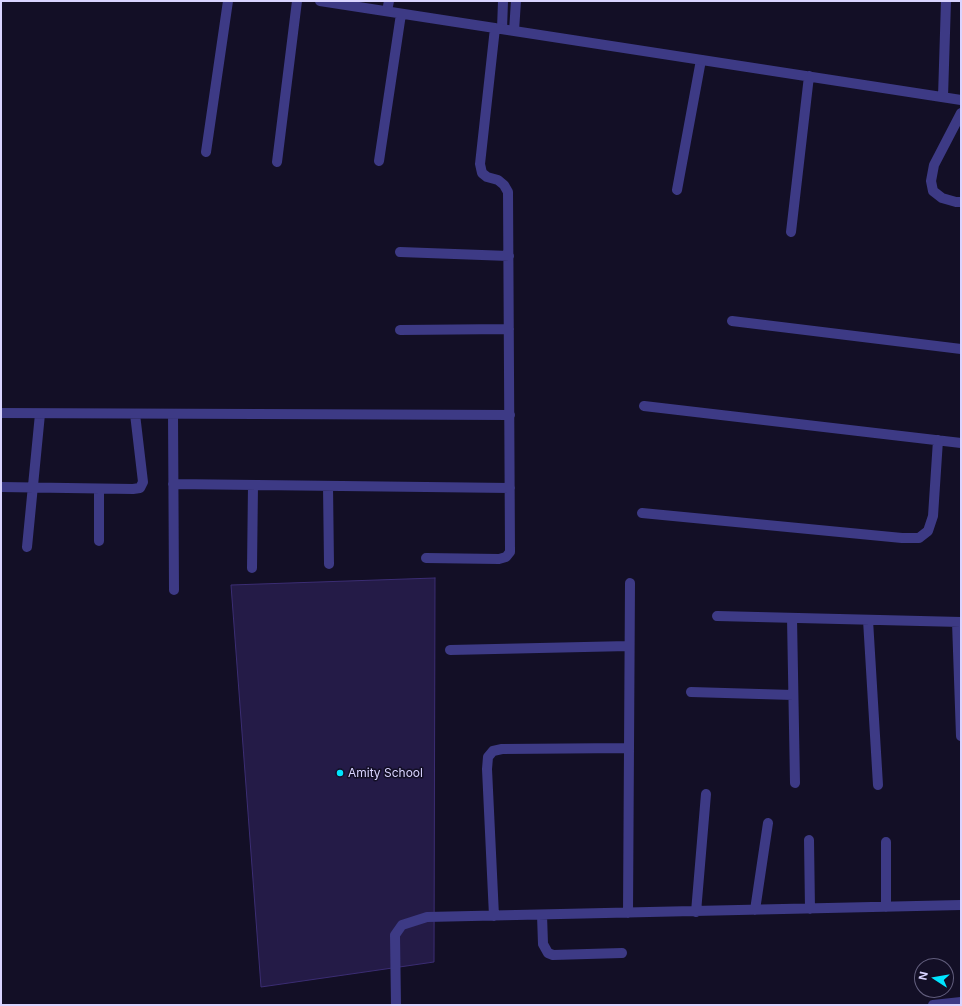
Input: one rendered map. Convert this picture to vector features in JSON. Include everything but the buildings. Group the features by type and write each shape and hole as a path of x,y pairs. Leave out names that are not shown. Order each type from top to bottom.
{"street":[{"path":"206,152 228,1"},
{"path":"277,162 297,1"},
{"path":"320,1 388,6 401,14 961,100"},
{"path":"426,558 499,560 506,557 510,552 508,192 504,185 498,180 487,177 482,173 480,164 503,1"},
{"path":"514,31 516,1"},
{"path":"943,97 946,1"},
{"path":"379,161 401,14"},
{"path":"677,190 701,60"},
{"path":"791,232 809,76"},
{"path":"961,113 934,165 931,181 933,191 942,198 961,202"},
{"path":"400,252 509,256"},
{"path":"732,321 961,349"},
{"path":"400,330 509,329"},
{"path":"644,406 961,443"},
{"path":"1,413 510,415"},
{"path":"27,547 40,414"},
{"path":"1,487 99,489 140,488 143,482 135,414"},
{"path":"173,414 174,590"},
{"path":"642,514 902,538 919,538 928,531 933,516 938,440"},
{"path":"173,484 510,488"},
{"path":"252,568 253,484"},
{"path":"328,486 329,564"},
{"path":"99,489 99,541"},
{"path":"628,913 630,583"},
{"path":"717,616 959,622 961,736"},
{"path":"792,618 794,783"},
{"path":"868,620 878,785"},
{"path":"450,650 630,646"},
{"path":"691,692 793,695"},
{"path":"494,916 487,769 488,757 493,751 502,749 629,748"},
{"path":"696,912 706,794"},
{"path":"755,910 768,822"},
{"path":"809,840 810,909"},
{"path":"886,842 886,907"},
{"path":"396,1005 395,935 402,925 427,918 961,905"},
{"path":"542,915 543,944 548,953 553,955 622,953"},
{"path":"933,1005 957,1003"}],"place":[{"name":"Amity School","path":"340,773"}]}
